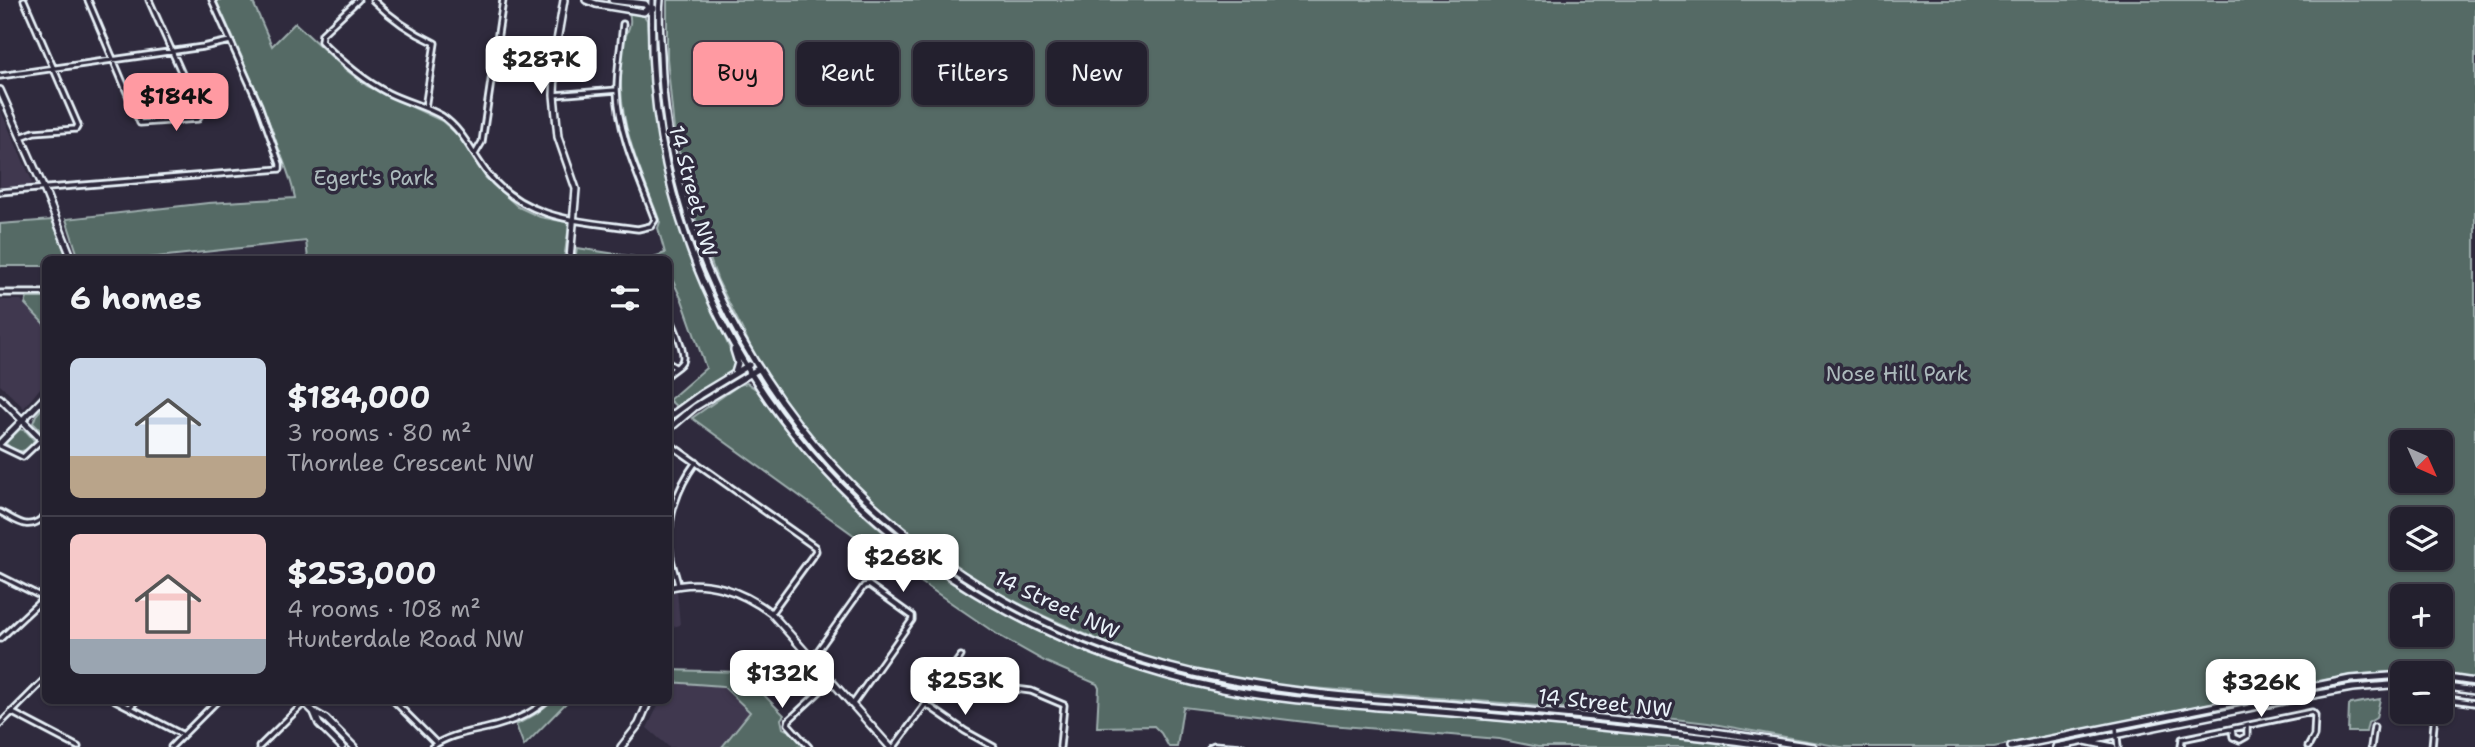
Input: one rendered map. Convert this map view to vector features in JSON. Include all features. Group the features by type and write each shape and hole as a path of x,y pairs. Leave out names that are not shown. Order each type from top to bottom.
{"main road":[{"path":"564,0 556,47 554,95 558,137 576,189 570,256"},
{"path":"586,0 644,12 650,8 659,8"},
{"path":"612,0 637,1 650,8"},
{"name":"14 Street NW","path":"652,0 653,80 667,170 696,265 725,328 750,374 806,450 848,495 928,563 984,599 1060,638 1122,662 1225,689 1287,699 1706,737 1774,747"},
{"name":"14 Street NW","path":"660,0 664,100 681,191 704,262 729,318 758,369 822,454 852,486 911,539 967,578 1018,608 1061,628 1123,653 1184,671 1284,690 1525,710 1705,729 1813,747"},
{"path":"0,90 71,256"},
{"path":"725,328 738,363 734,373"},
{"path":"672,415 754,362"},
{"path":"672,427 695,407 758,369"},
{"path":"729,387 746,380 757,384"},
{"path":"0,398 42,440"},
{"path":"0,445 42,400"},
{"path":"672,587 701,584 751,598 771,613 892,747"},
{"path":"2011,747 2350,679 2390,676"},
{"path":"2453,679 2475,682"},
{"path":"2056,747 2353,688 2390,685"},
{"path":"2453,688 2475,691"},
{"path":"306,704 326,719 354,747"},
{"path":"624,746 639,724 647,704"},
{"path":"314,712 319,724 342,747"},
{"path":"2085,741 2115,747"}],"street":[{"path":"21,137 34,132 76,129 78,125 24,0"},
{"path":"88,0 140,123 198,119 200,114 149,0"},
{"path":"0,192 280,169 258,105 212,0"},
{"path":"358,0 322,34 321,41 352,70 389,93 425,108 454,126 491,177 510,196 536,211 638,229 651,226 655,220 620,115 617,90 623,24"},
{"path":"373,0 390,17 435,43 425,108"},
{"path":"475,154 482,142 503,0"},
{"path":"0,76 230,41"},
{"path":"554,95 617,90"},
{"path":"0,293 42,293"},
{"path":"672,320 683,357 680,365 672,369"},
{"path":"0,445 23,457 42,443"},
{"path":"672,446 815,547 816,551 771,613"},
{"path":"672,512 681,487 696,462"},
{"path":"0,512 22,524 35,524 42,518"},
{"path":"672,560 678,585"},
{"path":"0,576 42,597"},
{"path":"812,659 864,586 869,585 912,616 912,620 852,705"},
{"path":"0,639 42,601"},
{"path":"892,747 961,656"},
{"path":"809,747 788,724 789,720 831,681"},
{"path":"0,724 42,682"},
{"path":"1016,689 1031,691 1064,705 1060,747"},
{"path":"2453,700 2475,704"},
{"path":"124,704 183,735"},
{"path":"130,707 133,704"},
{"path":"171,747 214,704"},
{"path":"260,747 300,704"},
{"path":"397,704 434,745 470,731 513,721 542,704"},
{"path":"926,704 965,732 995,747"},
{"path":"11,712 78,747"},
{"path":"2181,747 2182,739 2312,712 2315,715 2314,736 2308,747"},
{"path":"2432,747 2434,724"},
{"path":"2232,729 2233,737 2240,740 2247,737 2247,726"},
{"path":"2115,747 2116,727"},
{"path":"2371,747 2374,727"},
{"path":"1210,747 1242,747"}],"shaded area":[{"path":"0,109 32,181 31,185 0,187"},
{"path":"0,300 21,300 42,322 42,386 24,408 0,385"},
{"path":"677,590 680,625 672,627 672,592"},
{"path":"672,682 723,686 750,712 722,747 669,747 647,728 659,704 672,704"}],"green space":[{"name":"Egert's Park","path":"216,0 252,0 272,46 295,23 367,86 442,121 461,138 486,178 518,207 540,217 566,222 569,226 564,256 308,256 306,241 167,256 78,256 66,219 208,203 295,198 289,176"},
{"name":"Nose Hill Park","path":"667,0 2475,0 2475,679 2453,676 2453,661 2390,661 2390,673 2346,676 1994,747 1841,747 1708,723 1615,712 1275,685 1151,659 1101,641 991,589 936,554 886,514 834,463 802,425 758,361 718,281 693,212 674,130 667,58"},
{"path":"629,12 644,16 647,20 654,114 666,179 686,247 735,361 730,373 677,407 672,403 672,397 706,368 672,279 672,256 656,256 665,253 658,228 660,222 625,121 621,62 630,23"},
{"path":"52,220 67,256 42,256 42,266 0,266 0,224"},
{"path":"577,248 629,256 576,256"},
{"path":"27,298 42,298 42,322 25,304"},
{"path":"747,383 757,390 799,445 845,497 879,529 916,558 996,610 1038,631 1126,667 1200,687 1286,702 1706,739 1757,747 1538,747 1499,739 1330,725 1183,707 1177,747 1169,747 1154,726 1097,727 1097,684 1046,662 998,635 877,552 692,418 739,385"},
{"path":"42,408 42,432 33,423"},
{"path":"20,429 26,431 34,440 29,448 17,451 6,443"},
{"path":"672,670 741,672 784,715 781,719 783,728 805,747 722,747 750,712 723,686 672,682"},
{"path":"2380,699 2376,718 2368,723 2366,732 2348,732 2349,706"},
{"path":"548,704 565,704 524,746 516,725"}]}
